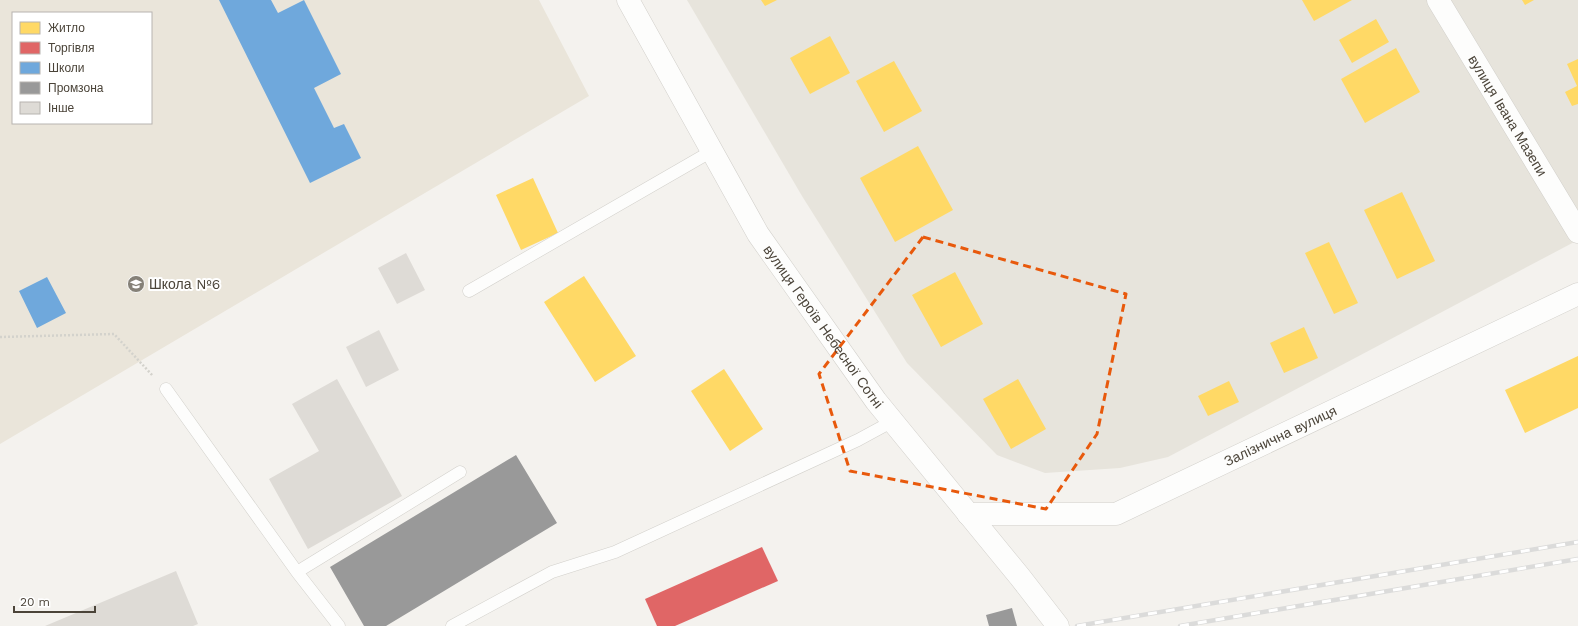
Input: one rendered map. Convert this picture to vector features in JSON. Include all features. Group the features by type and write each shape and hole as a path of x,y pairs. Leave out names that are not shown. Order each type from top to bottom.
{"street":[{"name":"вулиця Героїв Небесної Сотні","path":"628,0 758,234 876,401 1020,577 1058,626"},
{"name":"вулиця Івана Мазепи","path":"1438,0 1578,232"},
{"name":"Залізнична вулиця","path":"968,514 1116,514 1578,294"}],"lane":[{"path":"468,291 712,151"},
{"path":"166,389 297,572 339,626"},
{"path":"452,626 552,572 615,552 858,440 893,421"},
{"path":"297,572 460,472"}],"path":[{"path":"0,337 114,334 166,389"}],"highlighted area":[{"path":"923,237 1126,294 1097,434 1046,509 850,471 819,374"}],"shaded area":[{"name":"Школа №6","path":"0,0 539,0 589,96 0,444"},
{"path":"687,0 1578,0 1578,240 1168,457 1120,468 1045,473 997,455 907,363 802,196"}],"building: Житло":[{"path":"761,0 777,0 765,6"},
{"path":"1302,0 1352,0 1314,21"},
{"path":"1522,0 1534,0 1525,5"},
{"path":"1376,19 1389,42 1352,63 1339,40"},
{"path":"830,36 850,73 810,94 790,58"},
{"path":"1396,48 1420,92 1365,123 1341,79"},
{"path":"1578,59 1578,104 1572,106 1565,92 1577,86 1567,64"},
{"path":"894,61 922,111 884,132 856,81"},
{"path":"918,146 953,210 895,242 860,178"},
{"path":"533,178 558,233 521,250 496,195"},
{"path":"1402,192 1435,261 1397,279 1364,210"},
{"path":"1329,242 1358,303 1334,314 1305,253"},
{"path":"955,272 983,324 941,347 912,295"},
{"path":"584,276 636,356 595,382 544,302"},
{"path":"1304,327 1318,358 1284,373 1270,343"},
{"path":"1578,356 1578,408 1525,433 1505,390"},
{"path":"724,369 763,429 730,451 691,391"},
{"path":"1018,379 1046,429 1011,449 983,399"},
{"path":"1229,381 1239,402 1208,416 1198,396"}],"building: Торгівля":[{"path":"762,547 778,581 675,626 657,626 645,599"}],"building: Школи":[{"path":"219,0 271,0 278,13 304,0 341,74 314,88 334,128 344,124 361,158 310,183"},
{"path":"47,277 66,313 37,328 19,291"}],"building: Промзона":[{"path":"516,455 557,523 386,626 364,626 330,567"},
{"path":"1012,608 1017,626 989,626 986,615"}],"building: Інше":[{"path":"406,253 425,290 397,304 378,268"},
{"path":"379,330 399,370 366,387 346,347"},
{"path":"337,379 402,496 308,549 269,479 319,451 292,404"},
{"path":"176,571 198,624 193,626 45,626"}],"railway":[{"path":"1077,626 1578,542"},
{"path":"1180,626 1578,559"}],"place":[{"name":"Школа №6","path":"136,284"}]}
